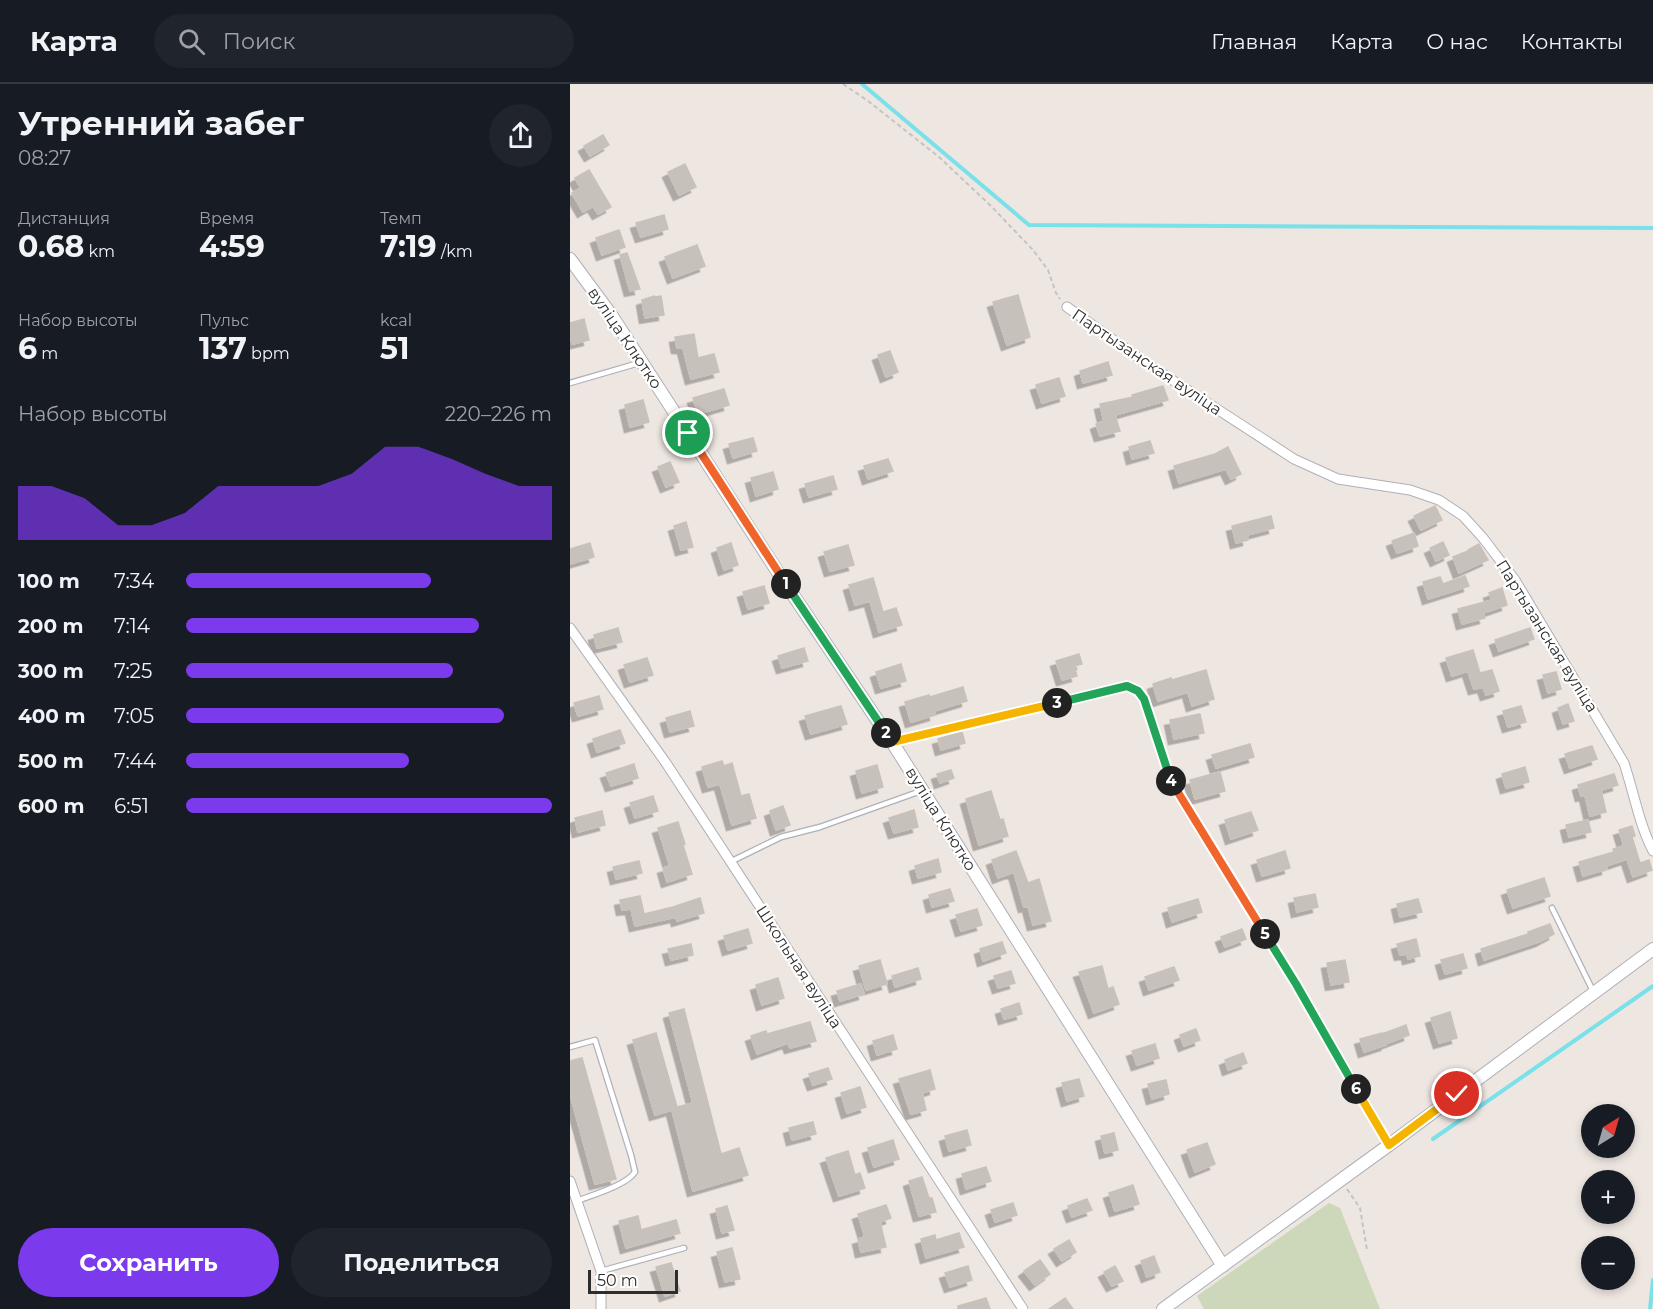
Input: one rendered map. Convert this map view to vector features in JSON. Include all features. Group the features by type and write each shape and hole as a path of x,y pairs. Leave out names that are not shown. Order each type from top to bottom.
{"street":[{"name":"вуліца Клютко","path":"570,259 612,316 779,574 892,742 1223,1266"},
{"name":"Партызанская вуліца","path":"1066,307 1140,359 1294,459 1338,479 1410,490 1439,500 1463,516 1484,538 1515,580 1624,763 1642,828 1653,852"},
{"name":"Школьная вуліца","path":"570,628 666,763 1023,1309"},
{"path":"892,742 1127,686 1138,691 1144,699 1171,782 1296,984 1389,1145"},
{"path":"1163,1309 1653,949"},
{"path":"570,1180 601,1271 601,1309"}],"lane":[{"path":"570,383 642,363"},
{"path":"730,862 781,837 820,827 923,791"},
{"path":"1552,908 1594,992"},
{"path":"570,1047 594,1040 635,1172 632,1177 623,1182 577,1200"},
{"path":"601,1271 684,1248"}],"path":[{"path":"843,84 939,157 991,206 1033,250 1048,270 1056,292 1066,307"},
{"path":"1340,1180 1360,1208 1367,1250"}],"green space":[{"path":"1329,1203 1340,1208 1380,1309 1204,1309 1197,1296"}],"building":[{"path":"603,135 609,145 590,156 584,146"},
{"path":"685,164 696,187 679,195 668,172"},
{"path":"589,170 611,207 598,214 593,206 583,212 572,193 581,188 575,178"},
{"path":"664,215 668,229 641,237 636,223"},
{"path":"619,230 625,247 602,255 596,238"},
{"path":"697,245 705,266 673,278 665,257"},
{"path":"627,253 640,289 630,291 620,255"},
{"path":"1018,295 1030,337 1007,345 993,302"},
{"path":"661,296 664,315 645,318 642,300"},
{"path":"584,319 589,340 572,344 570,323"},
{"path":"694,334 698,358 714,354 719,372 691,379 683,348 677,348 675,337"},
{"path":"890,351 898,372 886,377 878,355"},
{"path":"1108,362 1112,375 1083,383 1080,371"},
{"path":"1059,378 1065,396 1042,403 1036,385"},
{"path":"1163,386 1168,400 1115,415 1120,431 1100,436 1096,424 1104,421 1100,404 1133,397 1132,395"},
{"path":"724,389 729,405 698,414 693,398"},
{"path":"643,400 649,422 630,427 625,405"},
{"path":"753,438 757,451 733,458 729,444"},
{"path":"1150,441 1154,453 1132,459 1129,447"},
{"path":"1228,447 1241,474 1231,479 1226,469 1179,483 1174,466 1215,454"},
{"path":"888,459 893,471 868,479 864,466"},
{"path":"670,462 679,482 666,487 658,467"},
{"path":"773,472 778,489 756,496 751,478"},
{"path":"833,476 837,489 809,497 805,484"},
{"path":"1435,506 1442,520 1421,530 1414,516"},
{"path":"1271,516 1274,528 1247,535 1248,540 1236,543 1232,526"},
{"path":"686,522 693,547 681,550 674,526"},
{"path":"1414,533 1418,546 1397,553 1392,541"},
{"path":"1443,542 1449,555 1436,561 1430,548"},
{"path":"590,543 594,557 570,564 570,549"},
{"path":"731,543 738,565 724,570 717,548"},
{"path":"1479,544 1488,560 1459,573 1453,557"},
{"path":"848,545 854,565 830,571 824,552"},
{"path":"1465,576 1469,586 1428,599 1423,582 1440,577 1443,584"},
{"path":"873,578 883,612 896,608 902,625 879,632 870,601 855,605 849,585"},
{"path":"764,586 769,603 748,609 743,592"},
{"path":"1502,588 1507,605 1483,613 1485,618 1462,624 1458,609 1492,600 1489,593"},
{"path":"618,628 622,642 597,648 594,635"},
{"path":"1530,628 1534,639 1499,651 1495,640"},
{"path":"804,648 808,661 782,668 778,656"},
{"path":"1473,650 1480,673 1492,670 1499,691 1486,695 1483,687 1474,689 1468,671 1452,676 1446,658"},
{"path":"1079,654 1082,664 1074,666 1077,676 1062,680 1056,661"},
{"path":"647,658 653,675 630,682 624,665"},
{"path":"901,664 906,681 881,688 876,672"},
{"path":"1206,670 1214,699 1192,706 1188,692 1158,701 1153,684"},
{"path":"1556,672 1561,689 1548,693 1543,675"},
{"path":"963,687 967,701 934,711 935,715 911,722 905,702"},
{"path":"599,696 603,709 578,716 574,703"},
{"path":"1568,704 1574,721 1563,724 1558,708"},
{"path":"841,706 847,724 811,734 805,716"},
{"path":"1521,706 1526,722 1508,727 1503,711"},
{"path":"690,711 694,726 670,732 666,718"},
{"path":"1200,714 1204,733 1174,739 1170,720"},
{"path":"620,730 625,743 597,752 593,739"},
{"path":"962,732 965,743 941,750 938,739"},
{"path":"1250,744 1254,757 1216,768 1212,755"},
{"path":"1592,746 1597,759 1570,768 1565,754"},
{"path":"722,761 724,766 732,763 741,796 749,794 756,818 732,825 720,784 708,787 702,767"},
{"path":"634,764 638,778 611,786 606,773"},
{"path":"877,765 883,787 862,793 856,771"},
{"path":"1525,767 1529,782 1506,788 1502,774"},
{"path":"951,770 954,778 940,783 937,774"},
{"path":"1220,772 1225,791 1195,799 1190,780"},
{"path":"1614,774 1618,785 1601,790 1606,812 1590,816 1585,795 1581,796 1578,785"},
{"path":"991,791 1000,820 1003,819 1008,836 979,845 966,799"},
{"path":"653,796 658,811 635,818 630,803"},
{"path":"783,806 790,825 776,830 770,811"},
{"path":"914,810 918,827 894,833 889,818"},
{"path":"602,811 605,825 578,832 575,818"},
{"path":"1251,812 1258,830 1231,839 1225,820"},
{"path":"1588,820 1591,832 1569,837 1566,825"},
{"path":"678,822 692,874 667,882 663,868 670,866 658,828"},
{"path":"1632,826 1635,836 1632,837 1640,863 1649,860 1652,870 1633,877 1627,859 1606,866 1607,869 1583,876 1579,862 1614,852 1613,849 1624,846 1619,830"},
{"path":"1016,851 1028,883 1039,879 1051,921 1033,925 1028,906 1024,907 1014,872 998,878 992,860"},
{"path":"1285,851 1290,868 1262,876 1257,860"},
{"path":"938,859 941,872 918,878 915,866"},
{"path":"639,861 642,873 616,879 613,867"},
{"path":"1544,878 1550,896 1513,908 1507,890"},
{"path":"950,889 954,901 932,907 929,895"},
{"path":"1315,894 1318,907 1297,912 1294,898"},
{"path":"640,896 644,914 700,898 704,913 677,921 676,917 635,926 631,909 622,910 620,900"},
{"path":"1198,899 1202,912 1172,922 1168,908"},
{"path":"1418,899 1422,912 1400,917 1397,904"},
{"path":"977,909 982,925 961,931 956,915"},
{"path":"1550,924 1554,934 1541,941 1484,960 1481,949 1528,934 1528,932"},
{"path":"748,929 752,943 728,950 724,936"},
{"path":"1242,929 1246,939 1225,947 1221,937"},
{"path":"1416,939 1420,956 1408,959 1407,954 1400,955 1397,944"},
{"path":"1002,942 1006,953 983,961 980,949"},
{"path":"691,944 693,955 671,960 668,949"},
{"path":"1463,954 1467,968 1445,974 1441,960"},
{"path":"880,960 887,984 866,990 859,966"},
{"path":"1345,960 1349,982 1331,985 1327,963"},
{"path":"1102,966 1108,989 1113,987 1119,1004 1094,1013 1079,972"},
{"path":"1174,967 1179,980 1149,990 1145,977"},
{"path":"918,968 921,979 895,987 892,976"},
{"path":"1011,971 1015,983 998,988 994,976"},
{"path":"778,978 784,998 762,1005 756,985"},
{"path":"861,984 864,994 840,1001 837,991"},
{"path":"1019,1003 1022,1014 1004,1019 1001,1009"},
{"path":"684,1009 721,1154 739,1148 748,1175 693,1191 672,1110 655,1115 633,1040 656,1033 677,1107 693,1103 669,1013"},
{"path":"1450,1012 1457,1038 1439,1043 1431,1018"},
{"path":"810,1022 816,1041 790,1048 788,1043 757,1054 751,1036"},
{"path":"1406,1025 1409,1035 1364,1052 1360,1039"},
{"path":"1196,1029 1200,1040 1184,1046 1180,1035"},
{"path":"893,1035 897,1049 877,1055 873,1041"},
{"path":"1155,1044 1159,1058 1137,1065 1132,1051"},
{"path":"1243,1053 1247,1063 1228,1070 1225,1060"},
{"path":"582,1058 616,1179 595,1184 570,1094 570,1061"},
{"path":"828,1068 832,1079 813,1085 809,1074"},
{"path":"930,1070 935,1089 922,1093 926,1110 911,1114 899,1079"},
{"path":"1079,1079 1084,1096 1067,1101 1062,1083"},
{"path":"1166,1080 1169,1094 1152,1099 1148,1084"},
{"path":"860,1087 866,1107 847,1113 841,1093"},
{"path":"813,1122 816,1134 792,1140 789,1128"},
{"path":"967,1130 971,1145 949,1151 945,1136"},
{"path":"1114,1133 1118,1150 1105,1153 1101,1136"},
{"path":"893,1140 899,1159 874,1167 868,1148"},
{"path":"1207,1143 1215,1164 1195,1172 1187,1150"},
{"path":"848,1151 855,1175 860,1173 865,1188 839,1196 826,1158"},
{"path":"986,1167 991,1181 966,1189 962,1174"},
{"path":"922,1177 936,1212 919,1216 909,1181"},
{"path":"1133,1185 1139,1204 1115,1211 1109,1193"},
{"path":"1087,1199 1092,1210 1072,1217 1068,1206"},
{"path":"1013,1203 1017,1215 995,1222 991,1210"},
{"path":"886,1205 891,1218 880,1222 886,1247 861,1252 858,1239 865,1237 858,1214"},
{"path":"727,1206 734,1230 722,1233 716,1209"},
{"path":"638,1216 641,1230 676,1220 680,1233 626,1248 619,1221"},
{"path":"959,1233 964,1247 926,1258 921,1239 935,1235 936,1240"},
{"path":"1069,1240 1076,1252 1062,1261 1054,1249"},
{"path":"732,1248 740,1279 725,1282 717,1252"},
{"path":"1154,1256 1160,1272 1147,1277 1141,1261"},
{"path":"1040,1260 1050,1274 1035,1285 1024,1271"},
{"path":"671,1263 680,1291 665,1296 656,1267"},
{"path":"968,1266 972,1280 950,1287 945,1273"},
{"path":"1115,1266 1123,1281 1112,1286 1104,1272"},
{"path":"986,1298 990,1309 958,1309 958,1306"},
{"path":"1065,1298 1073,1309 1049,1309"}],"waterway":[{"path":"862,84 1029,225 1653,228"},
{"path":"1433,1139 1653,986"},
{"path":"1650,1309 1653,1280"}],"route":[{"path":"688,433 892,742 1127,686 1138,691 1144,699 1171,782 1296,984 1389,1145 1457,1094"}]}
